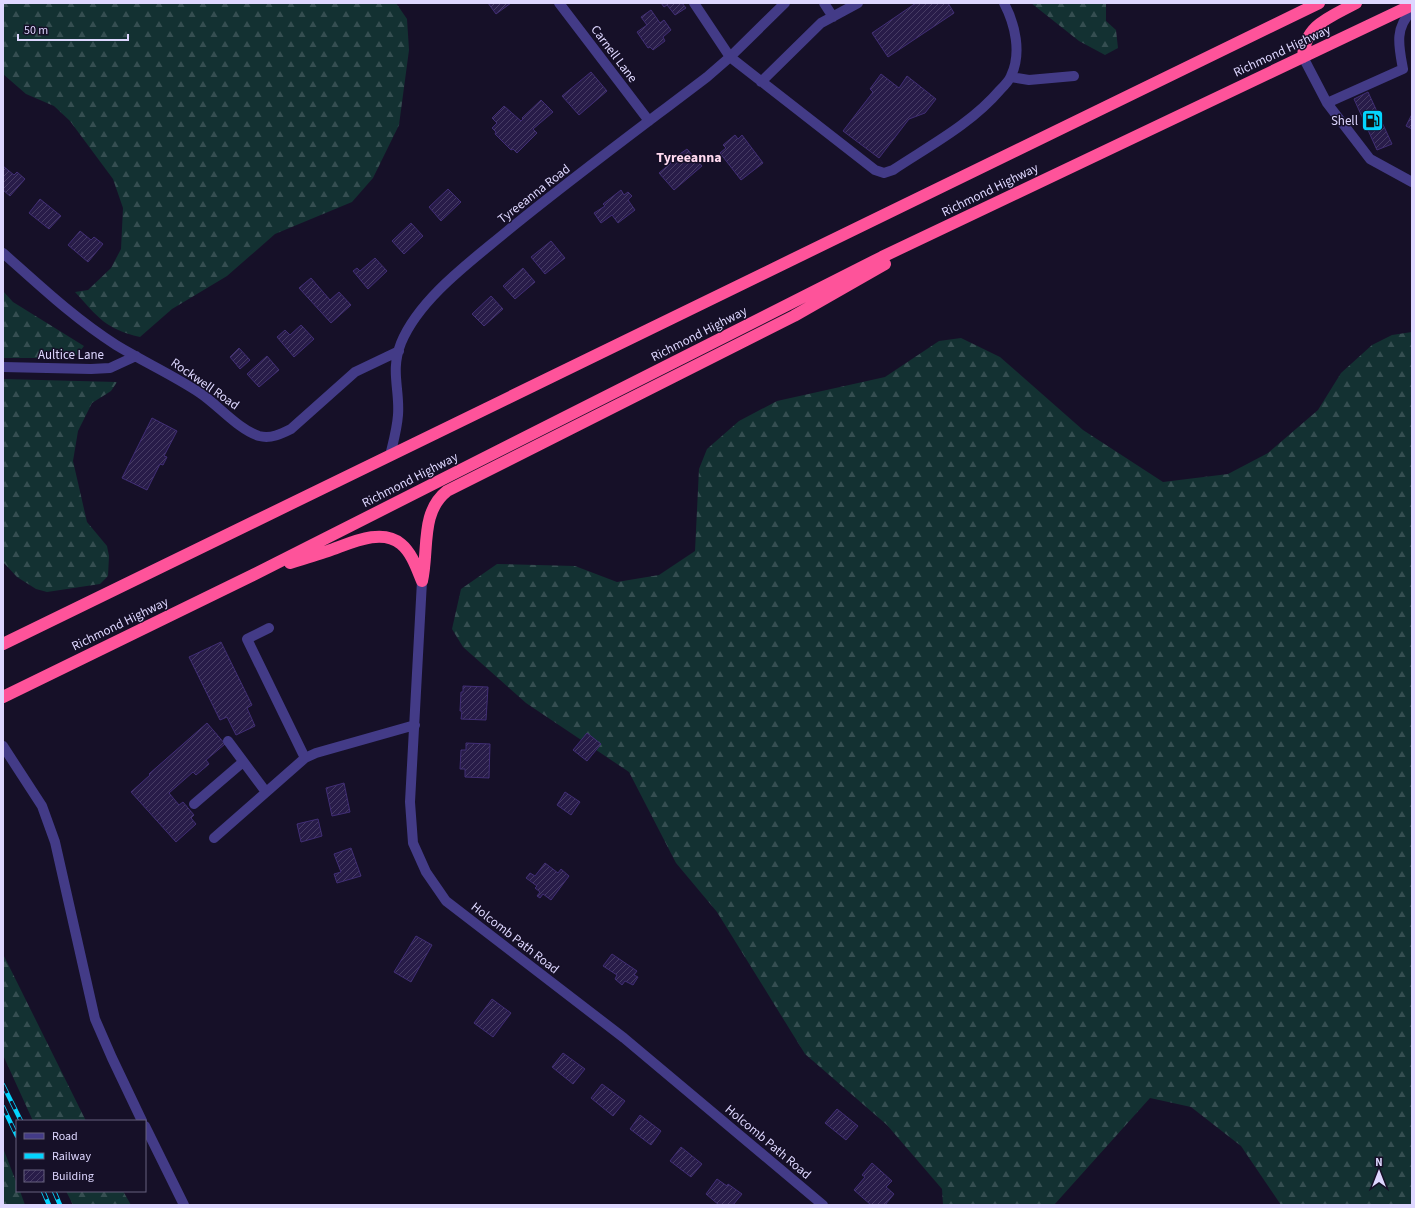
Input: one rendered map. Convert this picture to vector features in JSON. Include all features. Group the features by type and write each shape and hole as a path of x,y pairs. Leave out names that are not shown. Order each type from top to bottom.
{"highway":[{"name":"Richmond Highway","path":"3,644 1319,3"},
{"path":"1303,57 1306,40 1314,29 1356,3"},
{"name":"Richmond Highway","path":"3,697 253,575 875,261 1412,5"},
{"path":"422,581 426,565 430,512 433,504 447,491 794,316 968,216"},
{"path":"253,575 329,551 354,540 375,537 386,538 401,544 412,557 422,581"}],"street":[{"name":"Carnell Lane","path":"559,3 649,121"},
{"path":"694,3 730,57 875,170 884,173 893,170 974,115 992,99 1011,77 1016,51 1016,40 1012,18 1004,3"},
{"name":"Tyreeanna Road","path":"390,456 398,414 395,373 399,352 406,334 417,316 450,280 543,202 730,57 785,3"},
{"path":"824,3 833,17"},
{"path":"761,82 821,24 858,3"},
{"path":"1327,103 1403,69 1399,35 1402,24 1412,11"},
{"path":"1303,57 1327,103 1370,159 1412,182"},
{"path":"1011,77 1029,80 1074,76"},
{"name":"Rockwell Road","path":"3,253 61,303 115,344 188,384 248,430 259,436 269,437 279,435 291,429 355,372 399,352"},
{"name":"Aultice Lane","path":"3,367 110,368 136,356"},
{"name":"Holcomb Path Road","path":"422,581 410,802 413,843 426,872 446,901 624,1038 823,1205"},
{"path":"269,628 247,639 305,758"},
{"path":"214,838 305,758 316,753 414,725"},
{"path":"228,741 266,792"},
{"path":"3,746 46,815 55,842 95,1019 142,1120"},
{"path":"194,804 243,762"},
{"path":"146,1128 184,1205"}],"green space":[{"path":"3,3 396,3 407,19 409,50 399,125 373,178 352,202 275,234 227,276 172,309 140,337 128,334 110,326 103,321 75,292 88,290 111,268 121,249 123,208 113,179 70,121 54,106 26,94 3,74"},
{"path":"1031,3 1106,3 1106,21 1116,30 1118,48 1105,55 1079,41"},
{"path":"3,291 13,302 84,346 77,355 67,358 3,358"},
{"path":"1412,332 1412,1205 1281,1205 1241,1146 1191,1107 1150,1098 1054,1205 943,1205 942,1189 887,1125 805,1054 717,912 676,863 629,772 526,703 463,647 452,629 461,589 497,564 575,566 617,582 659,575 695,551 699,469 707,449 739,421 777,401 885,377 939,341 961,338 1000,357 1083,430 1163,482 1228,474 1268,453 1318,410 1341,373 1372,345 1392,335"},
{"path":"3,379 117,382 111,391 92,403 78,431 73,461 87,522 107,546 109,556 108,576 100,584 47,592 36,589 17,577 3,562"},
{"path":"3,954 86,1120 33,1120 3,1055"},
{"path":"3,1148 16,1181 16,1192 20,1192 25,1205 3,1205"},
{"path":"66,1192 124,1192 131,1205 73,1205"}],"building":[{"path":"488,3 511,3 496,14"},
{"path":"661,3 682,3 686,8 675,15 667,5 664,7"},
{"path":"916,3 948,3 954,13 888,57 872,33"},
{"path":"651,10 660,23 664,20 671,30 663,37 665,41 653,50 650,47 648,48 637,32 647,25 641,17"},
{"path":"591,72 607,91 579,115 562,96"},
{"path":"881,74 899,88 907,76 936,99 925,113 909,119 879,158 843,131 873,92 870,89"},
{"name":"Shell","path":"1368,92 1392,144 1377,150 1354,99"},
{"path":"541,100 553,112 533,129 537,133 517,153 513,149 511,150 495,134 496,132 492,128 497,123 492,118 504,106 521,121 523,119 522,118"},
{"path":"1412,114 1412,129 1406,126"},
{"path":"735,135 738,139 742,135 763,163 741,180 720,153 726,148 723,145"},
{"path":"687,149 702,166 674,190 659,173 671,163 670,161"},
{"path":"3,166 14,175 17,172 25,179 10,196 3,190"},
{"path":"448,189 461,202 441,221 429,207"},
{"path":"621,190 624,195 628,192 632,196 628,200 635,210 618,223 612,215 601,223 594,213 605,206 603,204"},
{"path":"40,199 61,216 49,229 29,213"},
{"path":"411,223 423,236 404,254 392,241"},
{"path":"80,231 91,240 94,237 103,244 88,262 68,245"},
{"path":"551,241 565,258 545,274 531,257"},
{"path":"375,258 387,271 368,289 353,271 357,268 360,271"},
{"path":"523,268 535,282 515,299 503,286"},
{"path":"311,278 330,300 339,292 351,305 331,323 299,288"},
{"path":"491,296 503,309 484,326 472,314"},
{"path":"301,325 314,339 294,357 277,337 285,330 290,335"},
{"path":"239,348 250,360 240,369 230,357"},
{"path":"267,356 279,370 259,387 247,374"},
{"path":"152,418 177,431 164,456 167,457 163,465 160,464 147,490 122,478"},
{"path":"221,642 252,705 247,708 255,726 236,735 227,717 220,720 189,657"},
{"path":"463,686 488,687 486,720 461,719 461,692 463,692"},
{"path":"207,723 225,744 206,760 209,764 196,775 193,772 169,793 179,805 183,802 194,815 191,818 196,824 176,842 131,792 150,775 149,774"},
{"path":"587,733 601,744 587,761 573,750"},
{"path":"466,743 490,744 489,778 465,777 465,769 460,769 461,750 466,750"},
{"path":"344,783 350,812 332,816 326,788"},
{"path":"565,792 580,802 571,815 557,805"},
{"path":"318,819 322,836 301,842 297,824"},
{"path":"351,848 361,876 337,883 334,874 341,872 334,854"},
{"path":"545,863 558,873 561,869 569,876 551,900 543,894 540,898 537,896 540,892 535,888 537,886 526,878 530,873 535,876"},
{"path":"416,936 432,945 411,982 394,972"},
{"path":"612,954 637,971 634,975 638,977 633,985 625,981 622,985 615,979 617,975 603,966"},
{"path":"492,999 511,1013 493,1037 474,1023"},
{"path":"563,1053 585,1069 573,1084 552,1067"},
{"path":"602,1084 625,1101 613,1116 591,1098"},
{"path":"837,1109 858,1126 846,1140 825,1123"},
{"path":"640,1115 661,1131 651,1145 630,1129"},
{"path":"681,1147 702,1164 691,1177 670,1161"},
{"path":"872,1163 892,1181 886,1187 894,1194 885,1205 871,1205 854,1190 865,1177 862,1175"},
{"path":"717,1179 727,1186 728,1184 742,1194 733,1205 719,1205 706,1194"}],"railway":[{"path":"3,1085 20,1120"},
{"path":"3,1107 16,1134"},
{"path":"43,1192 49,1205"},
{"path":"54,1192 60,1205"}],"place":[{"name":"Shell","path":"1373,121"}],"district":[{"name":"Tyreeanna","path":"689,158"}]}
